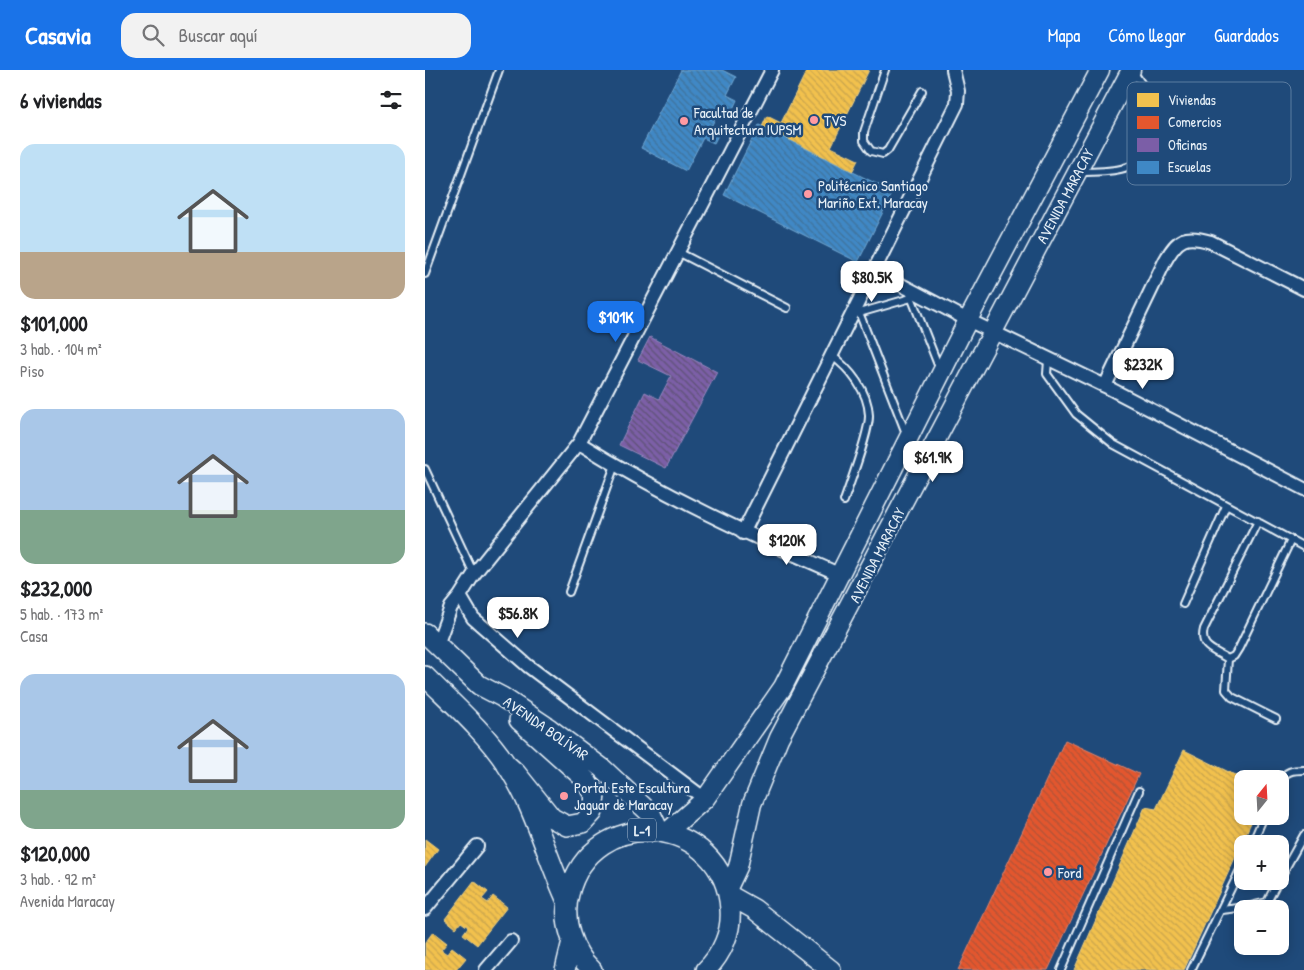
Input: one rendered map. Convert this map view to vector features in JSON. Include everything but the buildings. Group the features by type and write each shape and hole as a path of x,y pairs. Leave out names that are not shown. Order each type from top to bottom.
{"main road":[{"name":"AVENIDA BOLÍVAR","path":"431,639 479,685 550,729 602,768 651,814 663,831"},
{"name":"L-1","path":"425,676 470,722 506,764 530,811 567,901"},
{"path":"479,685 586,780 595,795 593,812 583,823 567,826 552,818 516,773 506,764"},
{"name":"L-1","path":"592,970 585,963 572,941 567,921 567,901 571,883 591,853 606,842 623,834 641,830 663,831 693,843 715,863 729,892 731,918 726,941 715,962 706,970"},
{"path":"729,892 831,970"},
{"path":"565,970 572,941"}],"street":[{"path":"431,639 474,574 579,443 772,70"},
{"path":"743,533 831,355 858,308 873,270 957,104 958,91 953,70"},
{"name":"AVENIDA MARACAY","path":"663,831 705,799 783,687 968,320 1100,70"},
{"name":"AVENIDA MARACAY","path":"729,892 738,867 752,804 779,738 855,599 993,331 1132,70"},
{"path":"1105,386 1165,260 1174,246 1186,238 1197,238 1211,242 1304,289"},
{"path":"873,270 909,293 993,331 1048,360 1105,386 1304,489"},
{"path":"579,443 615,465 743,533 841,575"},
{"path":"460,596 473,618 528,666 705,799"},
{"path":"425,908 477,846"},
{"path":"486,970 511,940"}],"lane":[{"path":"425,274 499,70"},
{"path":"885,70 864,132 864,141 871,151 883,154 888,150 922,91"},
{"path":"1132,70 1140,82"},
{"path":"1077,172 1109,172 1127,166"},
{"path":"678,252 787,308"},
{"path":"908,440 858,308 909,293 942,374"},
{"path":"831,355 852,373 866,402 869,417 844,501"},
{"path":"1048,360 1047,374 1076,414 1113,444 1304,547"},
{"path":"569,592 615,465"},
{"path":"425,469 474,574"},
{"path":"1183,604 1226,506"},
{"path":"1258,521 1204,629 1201,639 1203,644 1228,658 1234,656 1291,540"},
{"path":"1228,658 1226,690 1232,697 1276,719"},
{"path":"1289,772 1304,770"},
{"path":"1061,970 1139,791"},
{"path":"1289,862 1304,835"},
{"path":"1191,970 1234,884"},
{"path":"1222,910 1267,902 1273,890"}],"place":[{"name":"TVS","path":"814,120"},
{"name":"Facultad de Arquitectura IUPSM","path":"684,121"},
{"name":"Politécnico Santiago Mariño Ext. Maracay","path":"808,194"},
{"name":"Portal Este Escultura Jaguar de Maracay","path":"564,796"},
{"name":"Ford","path":"1048,872"}]}
